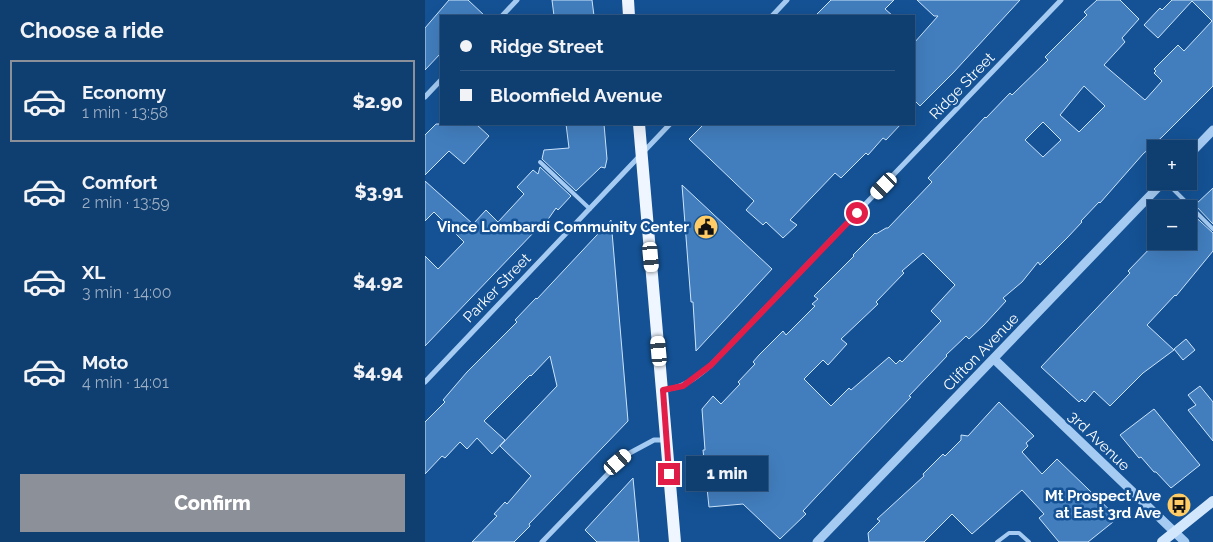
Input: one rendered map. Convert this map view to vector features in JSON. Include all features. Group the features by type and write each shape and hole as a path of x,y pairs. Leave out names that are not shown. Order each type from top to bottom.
{"main road":[{"path":"628,0 629,15"},
{"path":"639,125 675,542"},
{"path":"1162,542 1213,501"}],"street":[{"path":"503,15 517,0"},
{"path":"773,15 787,0"},
{"name":"Ridge Street","path":"663,390 683,386 711,365 1061,0"},
{"path":"425,97 440,81"},
{"name":"Parker Street","path":"425,382 669,125"},
{"path":"1197,147 1213,130"},
{"name":"Clifton Avenue","path":"817,542 1156,190"},
{"name":"3rd Avenue","path":"994,359 1185,542"},
{"path":"542,542 626,455 654,440 667,440"}],"lane":[{"path":"540,162 590,209"},
{"path":"1174,190 1213,229"},
{"path":"997,542 1009,533 1019,533 1029,542"}],"building":[{"path":"449,0 468,0 484,15 440,15 440,54 425,70 425,28"},
{"path":"552,0 592,0 594,15 554,15"},
{"path":"831,0 894,0 885,9 892,15 816,15"},
{"path":"917,0 1020,0 920,106 915,101 915,42 938,16 934,16"},
{"path":"1097,0 1120,0 1139,19 1122,38 1125,42 1104,65 1145,100 1162,81 1154,73 1156,71 1154,69 1178,45 1184,51 1212,21 1192,1 1158,38 1144,25 1160,8 1162,10 1172,0 1213,0 1213,86 1159,140 1147,140 1147,150 1100,203 1040,265 1038,262 1022,282 1003,298 1006,301 984,325 969,339 966,336 946,355 909,396 911,397 803,511 806,514 780,539 743,504 709,507 703,450 705,450 702,409 713,396 721,404 740,384 738,382 755,364 753,362 759,355 783,331 786,335 815,306 812,304 818,299 814,296 875,233 888,228 932,182 928,178 985,117 1010,93 1012,95 1048,60 1045,57 1087,15 1084,12","holes":["1084,86 1105,106 1079,132 1060,115","1043,122 1061,140 1043,157 1025,140","923,253 955,285 931,311 941,321 902,362 900,360 896,364 889,357 851,390 849,388 831,406 804,379 823,360 828,365 847,344 841,339 878,304 876,302 904,273 902,271"]},
{"path":"436,124 440,124 477,125 489,136 464,164 449,151 425,175 425,135"},
{"path":"566,125 604,125 607,159 605,168 601,167 576,191 542,159 544,150 569,148"},
{"path":"703,125 900,125 886,140 883,138 868,155 866,153 841,178 835,173 790,220 797,225 783,238 766,222 763,225 746,210 754,201 689,139"},
{"path":"540,167 571,196 558,210 556,208 537,231 425,346 425,256 438,269 464,242 434,212 425,221 425,181 473,224 486,210 498,222 524,194 517,187 533,170 538,174"},
{"name":"Vince Lombardi Community Center","path":"682,185 772,269 696,351 693,302 691,302"},
{"path":"1213,188 1213,224 1197,207 1197,203"},
{"path":"1197,218 1213,233 1213,251 1176,296 1147,325 1174,350 1143,373 1110,406 1094,391 1085,402 1082,399 1079,402 1041,367 1130,273 1128,271 1148,250 1197,250"},
{"path":"611,220 628,421 514,542 472,542 497,516 494,514 505,502 507,504 531,476 500,446 557,386 550,356 484,421 505,440 492,454 477,438 467,449 460,442 445,458 442,456 425,474 425,422 445,402 443,400 467,372 517,322 515,320"},
{"path":"1186,339 1195,350 1183,360 1174,349"},
{"path":"1200,386 1213,402 1213,441 1188,410 1196,405 1188,395"},
{"path":"999,402 1034,436 1026,443 1028,446 1022,452 1042,474 1057,459 1118,518 1088,542 1059,542 1039,518 1044,514 1022,490 972,534 952,514 924,542 869,542 868,533 880,521 877,519 924,476 923,474 943,454 945,456 961,440 961,435 968,436"},
{"path":"1154,409 1200,465 1171,488 1141,457 1139,458 1120,435"},
{"path":"633,478 639,542 597,542 585,530"}],"place":[{"name":"Vince Lombardi Community Center","path":"706,227"},
{"name":"Mt Prospect Ave at East 3rd Ave","path":"1179,505"}],"route":[{"path":"669,474 663,390 683,386 711,365 857,213"}]}
